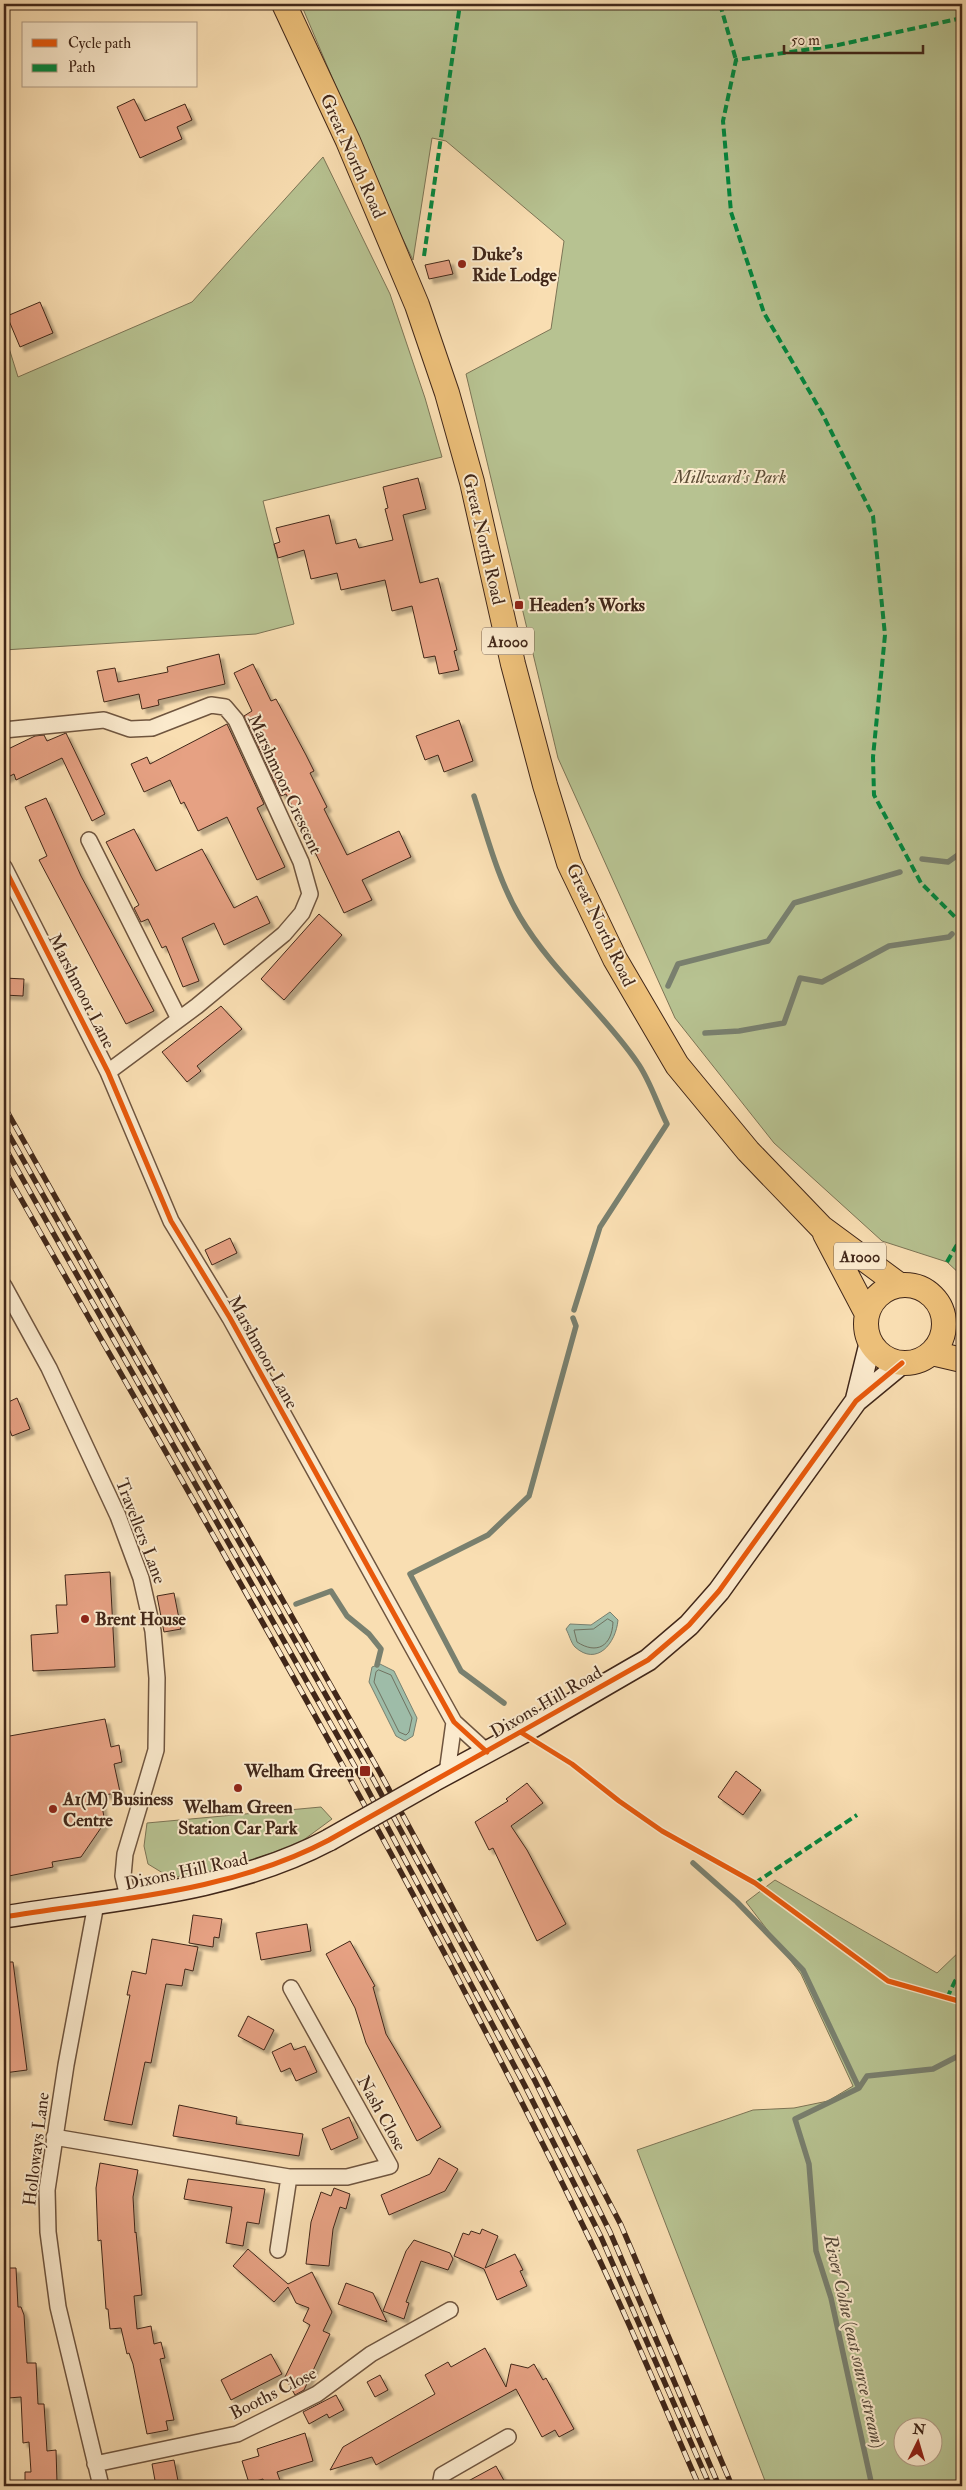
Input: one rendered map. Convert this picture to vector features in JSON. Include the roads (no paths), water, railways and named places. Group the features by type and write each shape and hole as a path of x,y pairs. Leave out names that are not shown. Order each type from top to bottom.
{"main road":[{"name":"Great North Road","path":"284,4 348,141 417,305 447,393 472,482 513,664 545,785 569,863 615,959 677,1065 748,1151 822,1228 898,1284"},
{"name":"Great North Road","path":"822,1228 866,1312"},
{"path":"898,1284 913,1285 927,1291 953,1321 944,1328 941,1340 932,1353 918,1361 892,1362 878,1353 870,1344 865,1330 866,1312 873,1299 884,1290 898,1284"},
{"path":"932,1353 962,1360"}],"street":[{"name":"Marshmoor Crescent","path":"4,730 104,720 130,729 152,728 211,705 225,707 236,720 302,862 310,894 302,913 284,934 179,1019 108,1072"},
{"path":"89,840 179,1019"},
{"name":"Marshmoor Lane","path":"4,867 108,1072 171,1221 230,1318 454,1722 487,1752"},
{"name":"Travellers Lane","path":"4,1286 49,1368 118,1516 141,1578 153,1631 157,1678 156,1750 125,1854 123,1876 128,1897"},
{"name":"Dixons Hill Road","path":"856,1401 870,1344"},
{"name":"Dixons Hill Road","path":"4,1917 96,1904 199,1886 276,1865 329,1840 648,1660 689,1625 719,1591 856,1401 902,1363"},
{"path":"440,1777 454,1722"},
{"name":"Holloways Lane","path":"96,1904 54,2137 47,2190 52,2272 101,2486"},
{"name":"Nash Close","path":"54,2137 288,2177 347,2177 390,2166 291,1988"},
{"path":"278,2250 288,2177"},
{"name":"Booths Close","path":"95,2464 237,2434 317,2394 371,2354 450,2310"},
{"path":"440,2486 442,2475 508,2437"}],"water":[{"path":"610,1612 618,1620 614,1637 604,1650 591,1654 583,1653 575,1647 566,1629 570,1624 591,1625"},
{"path":"380,1664 394,1671 417,1718 413,1736 405,1741 396,1736 369,1682 372,1667"}],"waterway":[{"path":"474,796 499,873 520,917 547,955 608,1025 642,1069 667,1124 600,1227 574,1310"},
{"path":"922,859 948,862 962,852"},
{"path":"668,986 678,964 768,941 794,903 900,872"},
{"path":"705,1033 739,1031 784,1023 800,978 822,982 889,946 949,937 952,934"},
{"path":"504,1703 461,1671 410,1574 488,1535 529,1496 576,1326 573,1318"},
{"path":"296,1604 331,1591 347,1616 369,1634 381,1649 377,1665"},
{"path":"693,1863 737,1902 803,1970 859,2088"},
{"name":"River Colne (east source stream)","path":"872,2486 831,2298 816,2251 809,2164 795,2119 859,2088 867,2076 933,2069 962,2054"}],"railway":[{"path":"4,1106 379,1771 544,2077 621,2225 732,2486"},
{"path":"4,1126 371,1775 535,2081 610,2232 719,2486"},
{"path":"4,1146 362,1779 525,2086 601,2237 710,2486"},
{"path":"4,1169 306,1700 452,1968 590,2240 632,2331 699,2486"}],"place":[{"name":"Duke's Ride Lodge","path":"462,264"},
{"name":"Headen's Works","path":"519,605"},
{"name":"Brent House","path":"85,1619"},
{"name":"Welham Green","path":"365,1771"},
{"name":"Welham Green Station Car Park","path":"238,1788"},
{"name":"A1(M) Business Centre","path":"53,1809"}],"park label":[{"name":"Millward's Park","path":"730,477"}]}
